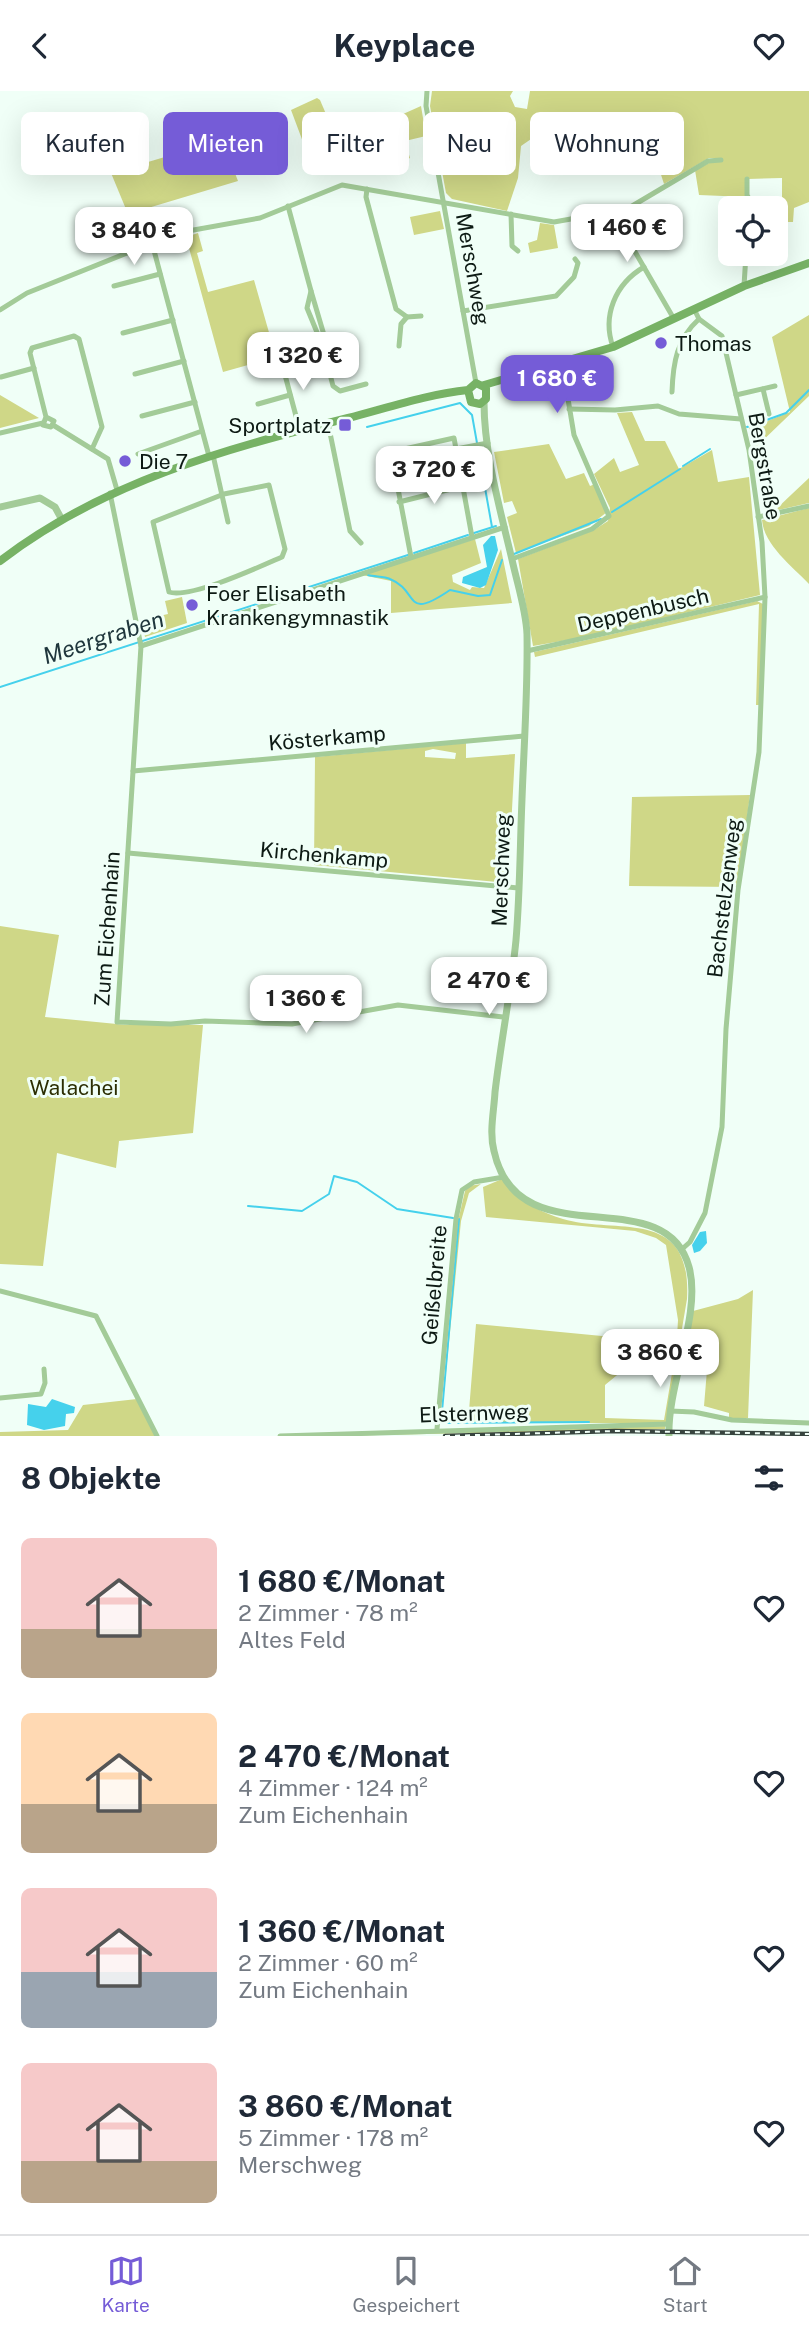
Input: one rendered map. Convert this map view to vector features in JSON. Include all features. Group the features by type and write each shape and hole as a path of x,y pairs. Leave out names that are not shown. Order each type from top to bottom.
{"main road":[{"path":"474,399 482,387 613,347 744,286 809,263"},
{"path":"474,399 482,387"},
{"path":"0,561 61,519 113,492 211,455 439,395 474,399"}],"street":[{"name":"Merschweg","path":"427,91 426,106 442,202 463,311 482,387"},
{"path":"0,310 27,293 152,243 188,231 260,218 342,185 554,222 627,209 708,161 720,160"},
{"path":"747,179 748,196"},
{"path":"367,189 366,197 396,309 407,317 421,317"},
{"path":"288,206 311,291 307,308 323,347 333,386 340,391 366,384"},
{"path":"627,209 634,250 674,319"},
{"path":"510,214 512,246 518,251"},
{"path":"152,243 202,431 224,493 228,522"},
{"path":"463,311 556,296 574,277 578,263 576,259"},
{"path":"744,286 745,266"},
{"path":"613,347 607,327 609,311 625,283 644,267"},
{"path":"114,286 160,274"},
{"name":"Bergstraße","path":"694,309 699,319 722,336 741,419 762,542"},
{"path":"400,346 401,324 407,317"},
{"path":"672,392 673,363 684,333 699,319"},
{"path":"123,333 173,320"},
{"path":"0,433 44,420 30,353 33,348 74,336 79,339 102,427 92,449"},
{"path":"281,360 300,431"},
{"path":"135,374 184,361"},
{"path":"512,559 592,529 609,516 574,435 562,363"},
{"path":"1,377 34,368"},
{"name":"Bergstraße","path":"736,395 775,386"},
{"name":"Bergstraße","path":"763,389 769,414"},
{"path":"258,404 290,395"},
{"name":"Merschweg","path":"474,399 489,442 527,629 516,938 503,1017 492,1134 494,1152 504,1177 520,1196 539,1207 557,1213 650,1225 668,1235 681,1250"},
{"path":"142,416 195,402"},
{"path":"569,409 615,410 659,406 679,414 741,419"},
{"name":"Zum Eichenhain","path":"44,420 53,419 53,425 108,459 141,646 117,1022 292,1024 398,1005 503,1017"},
{"path":"328,423 350,531 361,543"},
{"path":"138,454 202,431"},
{"path":"411,557 391,452 451,437 457,449 472,537"},
{"path":"457,449 489,442"},
{"path":"270,485 285,553 234,577 179,594 169,592 153,522 224,493 270,485"},
{"path":"399,502 463,485"},
{"path":"0,507 43,498 55,507 61,519"},
{"path":"758,517 809,506"},
{"path":"141,646 505,527"},
{"name":"Bachstelzenweg","path":"681,1250 690,1242 705,1213 722,1127 726,1029 738,890 758,752 765,597 762,542"},
{"name":"Deppenbusch","path":"527,651 765,597"},
{"name":"Kösterkamp","path":"133,771 524,736"},
{"name":"Kirchenkamp","path":"128,853 518,888"},
{"name":"Geißelbreite","path":"437,1429 456,1219 462,1190 474,1182 504,1177"},
{"path":"669,1430 691,1291 690,1271 681,1250"},
{"path":"0,1291 96,1316 157,1436"},
{"path":"0,1398 41,1394 44,1369"},
{"path":"670,1411 694,1412 732,1420 809,1423"},
{"name":"Elsternweg","path":"280,1436 437,1429 669,1430"}],"green space":[{"path":"432,91 513,91 510,96 515,107 527,109 530,91 809,91 809,202 794,208 793,222 788,222 788,196 782,196 782,178 747,179 747,196 699,195 695,170 719,158 709,158 684,172 684,112 530,112 530,140 521,146 518,178 507,211 452,199 446,193 443,175 516,175 516,112 431,112"},
{"path":"317,98 325,112 302,112 302,139 291,110"},
{"path":"421,106 423,137 409,140 408,112"},
{"path":"163,158 163,175 236,175 238,181 128,214 112,175 149,175 149,162"},
{"path":"661,175 680,175 664,184"},
{"path":"440,211 444,229 414,235 410,217"},
{"path":"540,223 554,225 558,248 530,253 528,243 537,240"},
{"path":"198,233 203,251 197,253 208,292 254,280 276,357 223,372 186,237"},
{"path":"809,315 809,396 753,450 749,428 790,412 772,337"},
{"path":"0,395 39,418 0,428"},
{"path":"632,412 645,441 665,441 679,469 712,450 718,482 749,477 760,595 585,637 533,646 518,559 594,530 608,521 610,508 594,474 614,458 620,472 639,465 617,413"},
{"path":"549,444 566,479 584,473 590,486 595,484 607,512 589,526 516,553 507,517 517,513 512,501 504,503 494,452"},
{"path":"809,478 809,503 774,511"},
{"path":"809,508 809,584 773,546 762,520"},
{"path":"475,539 481,563 452,575 453,582 470,590 472,587 484,588 501,549 512,603 391,613 391,581 362,575"},
{"path":"182,597 187,623 145,637 141,620 168,614 165,601"},
{"path":"757,601 763,604 759,705 756,705 759,604 535,657 534,652"},
{"path":"466,743 466,758 515,754 508,883 314,865 315,757","holes":["433,749 456,753 455,759 425,757 425,751"]},
{"path":"750,795 738,887 629,886 632,797"},
{"name":"Walachei","path":"0,926 59,935 45,1017 127,1025 203,1025 193,1133 119,1141 116,1168 57,1153 43,1266 0,1264"},
{"path":"502,1179 521,1199 545,1213 584,1223 648,1230 664,1237 677,1250 685,1270 687,1299 666,1423 468,1423 476,1324 602,1336 677,1337 678,1320 666,1245 656,1238 635,1231 486,1217 483,1187","holes":["626,1343 677,1344 664,1420 605,1418 605,1385 622,1371"]},
{"path":"481,1184 469,1193 461,1221 441,1423 458,1221 465,1191 469,1186"},
{"path":"753,1290 748,1418 729,1418 729,1413 704,1406 709,1346 686,1343 693,1311 738,1299"},
{"path":"137,1399 155,1436 0,1436 0,1432 68,1430 83,1405"},
{"path":"665,1426 665,1429 332,1436"}],"water":[{"path":"491,536 495,536 498,550 486,585 480,588 462,583 463,577 487,567 483,545"},
{"path":"706,1231 707,1243 694,1253 692,1245 700,1232"},
{"path":"52,1399 75,1407 74,1413 66,1414 65,1426 44,1430 27,1425 28,1404 46,1407"}],"waterway":[{"path":"747,427 786,413 809,390"},
{"path":"367,427 460,403 472,415 492,527"},
{"path":"683,466 710,449"},
{"path":"612,512 680,469"},
{"path":"514,554 601,519"},
{"name":"Meergraben","path":"474,533 496,526"},
{"name":"Meergraben","path":"414,553 468,535"},
{"name":"Meergraben","path":"0,687 408,555"},
{"path":"368,575 385,577 399,584 418,604 435,599 450,590 478,596 490,595 502,560"},
{"path":"248,1206 302,1211 329,1194 334,1176 357,1182 397,1209 453,1218"},
{"path":"459,1219 441,1423 589,1422"}],"railway":[{"path":"445,1436 615,1431 809,1434"}],"place":[{"name":"Thomas","path":"661,343"},
{"name":"Sportplatz","path":"345,425"},
{"name":"Die 7","path":"125,461"},
{"name":"Foer Elisabeth Krankengymnastik","path":"192,605"}]}
